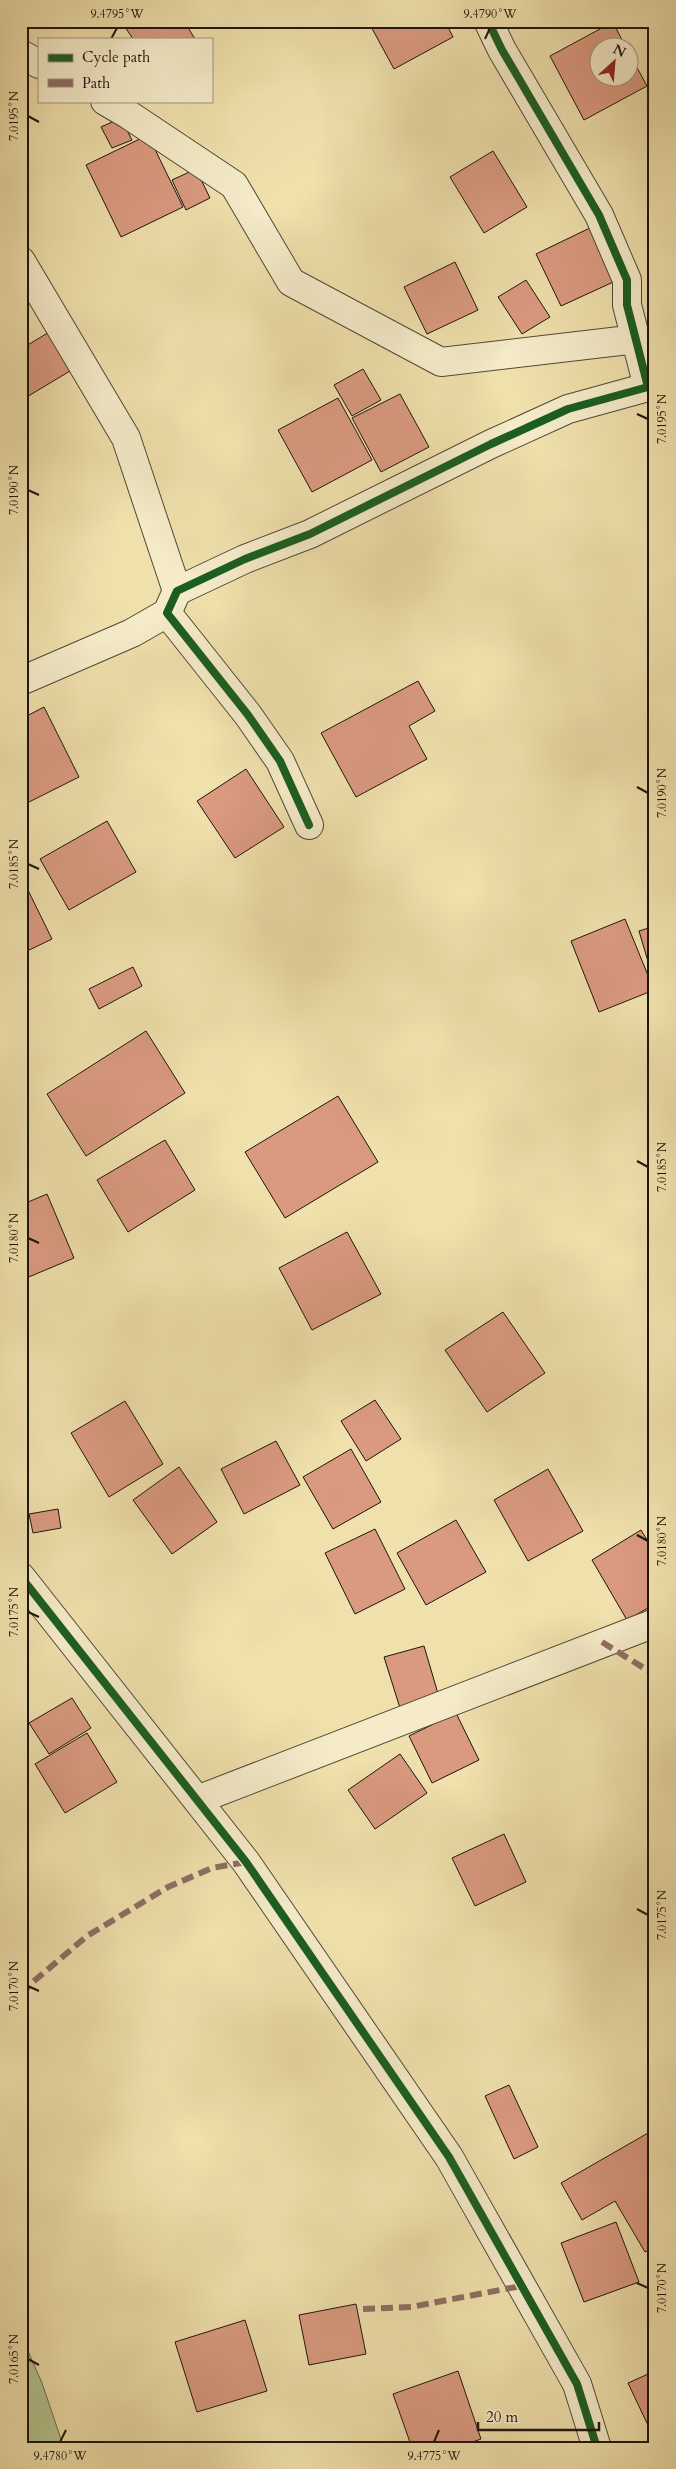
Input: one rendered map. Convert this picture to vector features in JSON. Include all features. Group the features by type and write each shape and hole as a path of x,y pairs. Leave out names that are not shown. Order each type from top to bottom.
{"street":[{"path":"21,681 132,633 172,602 245,559 310,534 491,444 568,409 651,389 627,305 627,280 599,215 502,50 488,21"},
{"path":"21,54 38,63"},
{"path":"107,102 234,186 291,282 441,362 637,338"},
{"path":"21,261 126,438 172,602 280,761 309,826"},
{"path":"21,1577 246,1862 449,2157 577,2384 597,2448"},
{"path":"197,1800 655,1623"}],"green space":[{"path":"21,2335 42,2383 64,2448 21,2448"}],"building":[{"path":"121,21 184,21 194,38 132,38"},
{"path":"368,21 445,21 453,37 394,69"},
{"path":"613,22 621,38 588,38 588,88 638,88 638,69 647,86 584,120 550,56"},
{"path":"121,118 132,140 112,148 101,127"},
{"path":"148,135 183,207 121,237 86,165"},
{"path":"493,151 527,207 484,233 450,177"},
{"path":"196,169 210,198 186,210 172,180"},
{"path":"596,225 622,278 561,306 536,254"},
{"path":"455,262 478,310 427,334 404,287"},
{"path":"526,280 550,317 522,334 498,297"},
{"path":"56,328 80,365 25,398 21,392 21,349"},
{"path":"363,369 381,400 352,416 334,385"},
{"path":"400,394 429,447 381,472 352,418"},
{"path":"338,398 372,460 312,492 278,430"},
{"path":"418,681 435,711 409,726 427,759 356,797 321,733"},
{"path":"44,707 79,777 21,806 21,719"},
{"path":"246,769 284,827 235,858 197,801"},
{"path":"107,821 136,872 69,910 40,859"},
{"path":"21,876 52,939 21,954"},
{"path":"625,919 654,990 599,1012 571,941"},
{"path":"655,926 655,985 639,931"},
{"path":"133,967 142,986 99,1009 89,989"},
{"path":"146,1031 185,1093 86,1156 47,1094"},
{"path":"338,1096 378,1162 285,1218 245,1152"},
{"path":"165,1140 195,1190 128,1232 97,1180"},
{"path":"47,1194 74,1258 24,1279 21,1271 21,1205"},
{"path":"347,1232 381,1294 312,1330 279,1268"},
{"path":"503,1312 545,1373 487,1412 445,1350"},
{"path":"375,1400 401,1439 366,1461 341,1421"},
{"path":"125,1401 163,1464 109,1497 71,1433"},
{"path":"276,1441 300,1485 244,1514 221,1469"},
{"path":"351,1449 381,1502 333,1529 303,1477"},
{"path":"179,1467 217,1522 172,1554 133,1500"},
{"path":"548,1469 583,1531 528,1561 494,1500"},
{"path":"58,1509 61,1528 33,1533 29,1514"},
{"path":"456,1520 486,1572 426,1605 397,1553"},
{"path":"375,1529 405,1589 355,1614 325,1553"},
{"path":"641,1530 655,1553 655,1604 627,1620 592,1560"},
{"path":"21,1629 29,1642 21,1647"},
{"path":"424,1646 439,1697 400,1708 384,1657"},
{"path":"72,1698 91,1728 49,1754 29,1723"},
{"path":"456,1713 479,1760 432,1783 409,1736"},
{"path":"87,1733 117,1782 65,1813 35,1764"},
{"path":"400,1754 427,1793 375,1829 348,1790"},
{"path":"504,1834 526,1882 475,1906 452,1858"},
{"path":"509,2085 538,2147 514,2159 485,2096"},
{"path":"655,2129 655,2247 645,2252 615,2201 582,2220 561,2183"},
{"path":"616,2222 639,2282 584,2302 561,2243"},
{"path":"356,2304 366,2354 309,2365 299,2315"},
{"path":"245,2320 267,2391 197,2412 175,2342"},
{"path":"458,2371 481,2439 456,2448 412,2448 393,2394"},
{"path":"655,2371 655,2438 654,2438 628,2383"}],"marked path":[{"path":"602,1642 655,1675"},
{"path":"21,1994 87,1936 168,1887 212,1868 246,1862"},
{"path":"363,2309 411,2307 521,2286"}],"cycle path":[{"path":"309,825 280,761 248,715 167,613 177,591 245,559 310,534 491,444 568,409 648,387 627,305 627,280 599,215 502,50 488,21"},
{"path":"21,1577 246,1862 449,2157 577,2384 597,2448"}]}
